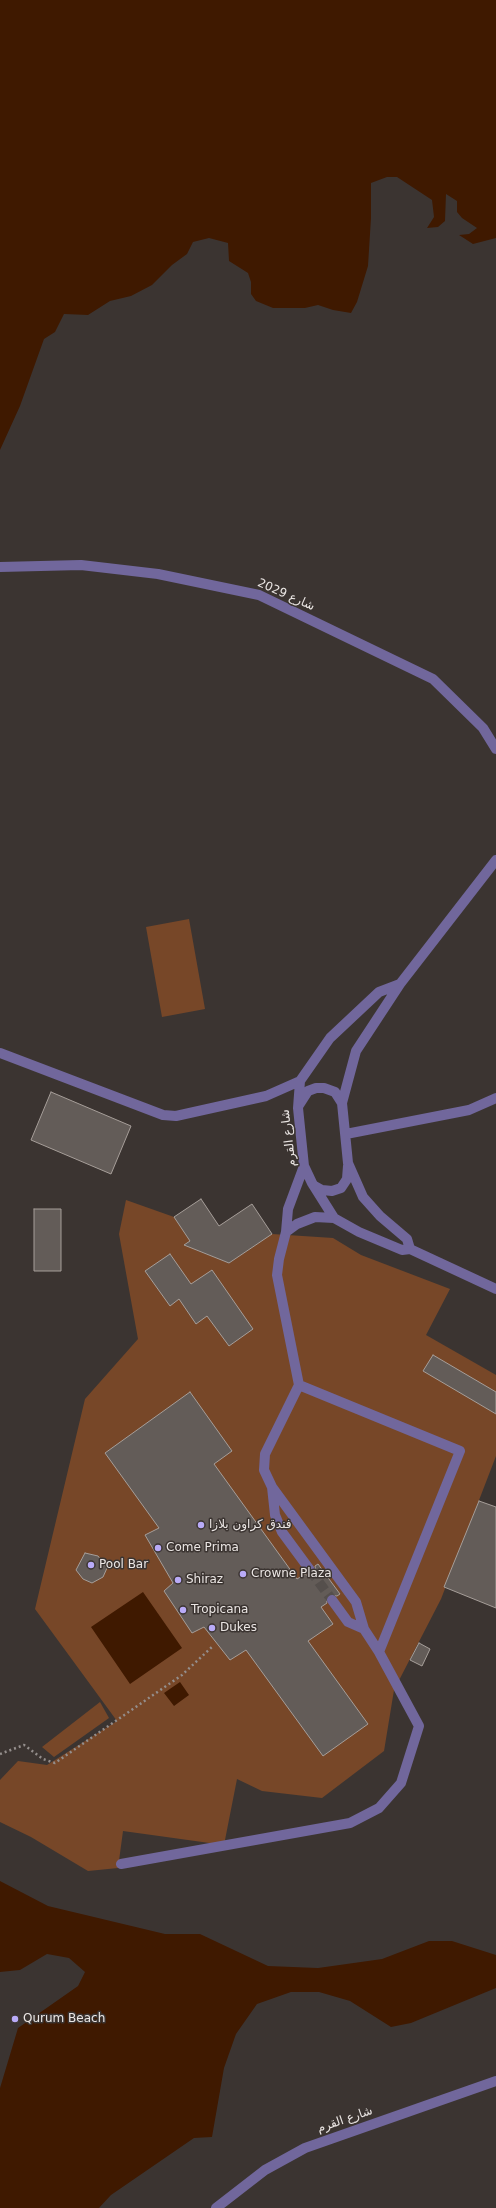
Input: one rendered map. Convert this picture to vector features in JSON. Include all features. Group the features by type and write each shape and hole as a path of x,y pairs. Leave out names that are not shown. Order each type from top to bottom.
{"street":[{"name":"2029 شارع","path":"0,567 81,565 158,574 259,595 433,679 483,728 496,749"},
{"name":"شارع القرم","path":"410,1248 407,1239 380,1216 363,1197 348,1163 342,1103 356,1051 400,984 496,860"},
{"path":"0,1053 163,1115 176,1116 266,1096 300,1081 330,1038 379,992 400,984"},
{"name":"شارع القرم","path":"300,1081 298,1108 304,1166 312,1183 334,1218 359,1232 402,1250 410,1248 496,1289"},
{"path":"298,1108 308,1090 316,1088 324,1088 334,1092 342,1103"},
{"path":"346,1134 469,1110 496,1098"},
{"path":"312,1183 322,1190 332,1192 341,1188 347,1179 348,1163"},
{"path":"121,1864 350,1823 379,1808 401,1783 419,1726 379,1652 364,1629 356,1602 272,1487 264,1470 264,1454 299,1385 277,1275 278,1259 286,1232 288,1209 304,1166"},
{"path":"286,1232 297,1224 315,1217 334,1218"},
{"path":"299,1385 460,1452 379,1652"},
{"path":"272,1487 278,1521 282,1532 310,1570"},
{"path":"332,1600 348,1622 364,1629"},
{"name":"شارع القرم","path":"216,2208 264,2170 305,2148 496,2081"}],"path":[{"path":"0,1754 24,1745 43,1759 55,1763 182,1675 213,1646"}],"shaded area":[{"path":"0,0 496,0 496,238 473,244 459,235 469,234 477,228 462,218 457,212 457,201 446,194 445,221 438,227 427,228 434,217 432,200 397,177 387,177 371,183 371,218 368,266 357,302 351,313 333,310 318,305 305,308 273,308 256,301 251,294 251,282 248,273 229,261 228,243 209,238 193,242 187,254 172,265 152,285 131,296 110,301 88,315 64,314 55,332 44,339 20,406 0,450"},
{"path":"189,919 205,1009 162,1017 146,927"},
{"path":"126,1200 174,1217 196,1250 229,1263 272,1234 333,1238 361,1255 450,1289 426,1335 496,1375 496,1456 441,1599 394,1690 384,1751 322,1798 262,1791 237,1779 224,1845 123,1831 118,1868 88,1871 31,1837 0,1822 0,1780 18,1761 47,1765 117,1721 35,1609 85,1399 138,1339 119,1234"},
{"path":"143,1592 182,1648 130,1684 91,1627"},
{"path":"180,1682 189,1695 174,1706 164,1693"},
{"path":"100,1702 109,1718 54,1757 42,1747"},
{"path":"0,1881 48,1906 165,1934 200,1934 268,1966 318,1968 382,1959 429,1941 452,1941 496,1955 496,1988 411,2023 391,2027 350,2001 319,1992 291,1992 257,2004 236,2034 224,2068 212,2137 194,2138 111,2195 99,2208 0,2208 0,2088 18,2028 78,1986 85,1972 69,1958 47,1954 20,1970 0,1972"}],"building":[{"path":"51,1092 131,1126 111,1174 31,1140"},
{"path":"201,1199 219,1226 252,1204 272,1234 229,1263 184,1245 190,1241 174,1217"},
{"path":"34,1209 61,1209 61,1271 34,1271"},
{"path":"170,1254 191,1284 212,1270 253,1329 229,1346 207,1316 196,1324 179,1299 170,1306 145,1271"},
{"path":"433,1355 496,1392 496,1414 423,1371"},
{"name":"Crowne Plaza","path":"190,1392 232,1451 214,1464 297,1579 305,1574 308,1576 314,1575 316,1572 315,1566 318,1564 340,1594 337,1596 329,1595 326,1598 327,1603 321,1607 333,1624 308,1641 368,1724 323,1756 246,1650 230,1660 204,1627 192,1633 164,1591 173,1583 145,1535 159,1528 105,1453"},
{"path":"479,1501 496,1507 496,1608 444,1587"},
{"name":"Pool Bar","path":"85,1553 98,1556 107,1568 103,1577 92,1583 83,1579 76,1570"},
{"path":"419,1643 430,1649 422,1666 410,1660"}],"tunnel":[{"path":"310,1570 332,1600"}],"place":[{"name":"فندق كراون بلازا","path":"201,1525"},
{"name":"Come Prima","path":"158,1548"},
{"name":"Pool Bar","path":"91,1565"},
{"name":"Crowne Plaza","path":"243,1574"},
{"name":"Shiraz","path":"178,1580"},
{"name":"Tropicana","path":"183,1610"},
{"name":"Dukes","path":"212,1628"},
{"name":"Qurum Beach","path":"15,2019"}]}
